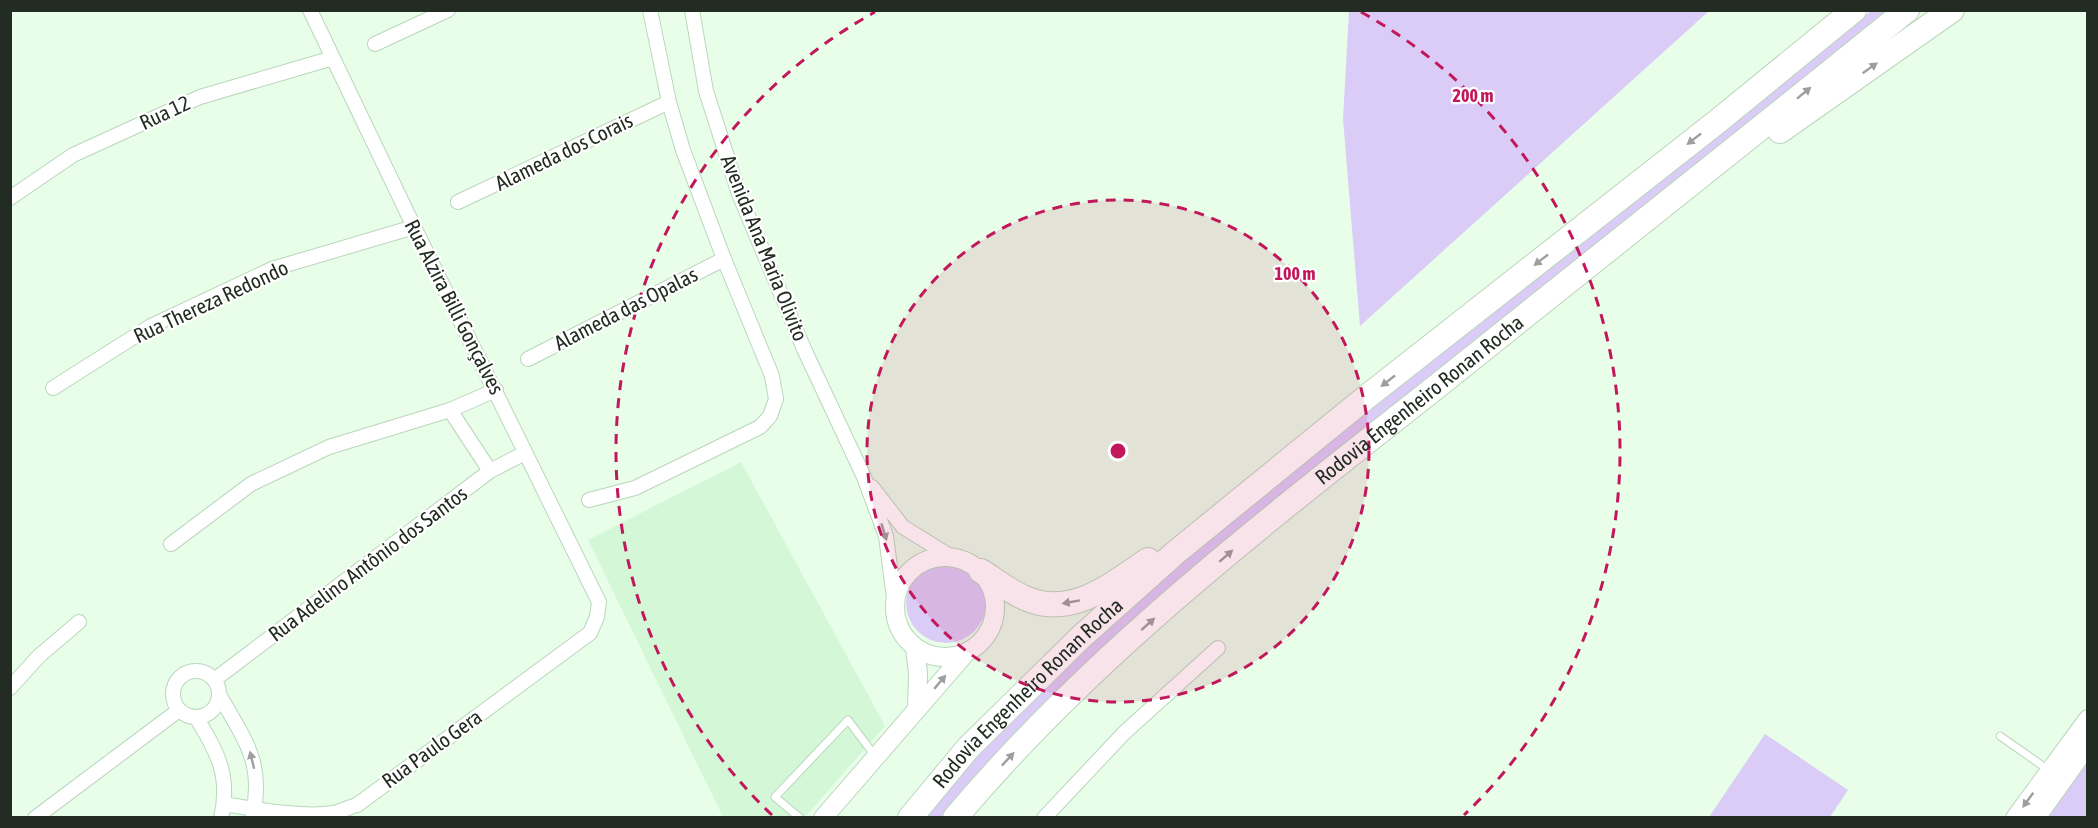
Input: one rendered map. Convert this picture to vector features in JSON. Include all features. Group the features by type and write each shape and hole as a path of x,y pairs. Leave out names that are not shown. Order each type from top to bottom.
{"highway":[{"path":"1718,121 1835,10"},
{"name":"Rodovia Engenheiro Ronan Rocha","path":"910,818 968,748 1081,637 1138,585 1364,399 1718,121 1854,10"},
{"name":"Rodovia Engenheiro Ronan Rocha","path":"960,812 1040,725 1118,650 1250,535 1599,259 1907,10"},
{"path":"1599,259 1952,10"},
{"path":"981,571 1028,600 1053,604 1079,601 1092,596 1229,509"}],"street":[{"name":"Rua Alzira Billi Gonçalves","path":"310,10 599,602"},
{"path":"375,44 448,10"},
{"name":"Avenida Ana Maria Olivito","path":"589,500 635,488 760,427 770,416 776,399 772,376 683,150 669,102 650,10"},
{"name":"Avenida Ana Maria Olivito","path":"692,10 706,91 739,194 804,349 864,477 886,536 895,606"},
{"name":"Rua 12","path":"10,198 73,155 200,97 333,58"},
{"name":"Alameda dos Corais","path":"458,202 669,102"},
{"name":"Rua Thereza Redondo","path":"53,388 151,326 272,269 414,226"},
{"name":"Alameda das Opalas","path":"528,359 724,259"},
{"path":"171,544 251,484 329,447 450,410 496,390"},
{"path":"450,410 490,471"},
{"name":"Rua Adelino Antônio dos Santos","path":"214,681 490,471 525,453"},
{"name":"Avenida Ana Maria Olivito","path":"864,477 903,527 950,556"},
{"path":"950,556 967,561 981,571 991,584 996,600 995,617 989,633 978,646 964,654 947,658 930,656 915,648 904,636 897,622 895,606 898,590 906,575 918,564 934,557 950,556"},
{"name":"Rua Paulo Gera","path":"223,811 314,814 336,812 357,805 590,633 597,617 599,602"},
{"path":"10,688 39,656 79,622"},
{"path":"915,648 918,674 917,709"},
{"path":"1044,818 1124,733 1218,648"},
{"path":"822,818 964,654"},
{"path":"219,694 218,702 209,713 196,717 187,716 179,710 175,704 174,689 181,677 195,671 202,672 214,681 252,754 257,783 253,813"},
{"path":"35,818 179,710"},
{"path":"196,717 215,749 225,783 223,811"},
{"path":"2036,818 2056,775 2088,719"},
{"path":"2015,818 2088,745"}],"lane":[{"path":"800,818 775,796 848,720 876,757"},
{"path":"2000,736 2056,775"}],"shaded area":[{"path":"1349,10 1709,11 1360,326 1343,119"},
{"path":"1871,11 1894,11 1735,139 963,792 942,817 922,818 1019,711 1080,652 1219,529"},
{"path":"741,462 885,726 805,817 723,817 588,540"},
{"path":"946,563 961,566 974,575 983,588 986,603 983,618 974,631 961,640 946,643 931,640 918,631 909,618 906,603 909,588 918,575 931,566"},
{"path":"1765,734 1848,790 1830,817 1709,817"},
{"path":"2087,756 2087,817 2044,817"}]}
